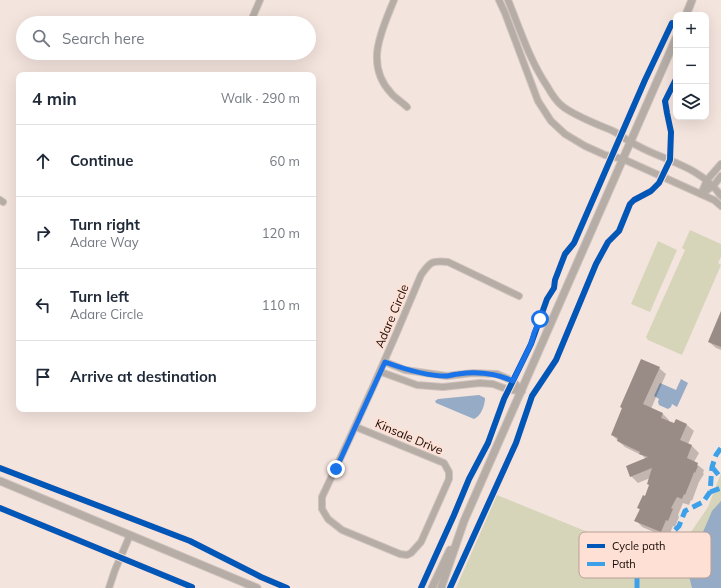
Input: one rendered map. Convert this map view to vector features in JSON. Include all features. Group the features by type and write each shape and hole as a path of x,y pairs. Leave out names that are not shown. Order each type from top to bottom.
{"street":[{"path":"253,16 260,0"},
{"path":"394,0 376,48 377,64 381,78 390,92 407,107"},
{"path":"499,0 538,101 551,121 565,134 585,146 605,155 623,159 714,200 721,206"},
{"path":"508,0 538,73 563,107 619,134 630,142 685,166 714,185 721,196"},
{"path":"687,12 692,0"},
{"path":"432,588 464,521 522,391 673,45"},
{"path":"701,194 707,180 721,164"},
{"path":"701,194 714,185 721,176"},
{"name":"Adare Circle","path":"449,472 449,479 421,542 411,553 406,555 400,554 342,530 328,519 322,509 322,498 381,372 421,275 428,264 436,261 448,262 519,296"},
{"path":"385,362 405,370 447,376 487,372 497,374 513,381 522,391"},
{"path":"381,372 417,385 443,387 486,383 509,390 522,391"},
{"name":"Kinsale Drive","path":"356,427 444,463 449,472"},
{"path":"0,481 257,588"},
{"path":"441,588 464,521"},
{"path":"110,588 115,570 130,535"}],"green space":[{"path":"690,230 721,244 721,257 718,263 721,265 682,355 648,340 646,337 685,250 682,248"},
{"path":"658,241 677,250 650,312 631,304"},
{"path":"721,473 721,588 456,588 497,495 588,532 579,532 579,578 711,578 711,532 691,532 708,507"}],"water":[{"path":"681,379 688,383 677,407 672,404 668,409 659,405 659,399 654,396 660,383 676,390"},
{"path":"479,395 485,398 484,404 481,413 474,419 436,403 435,401 438,399"},
{"path":"721,501 721,588 692,588 689,578 711,578 711,532 703,532 712,511"}],"building":[{"path":"721,311 721,347 708,342"},
{"path":"641,359 660,367 643,404 663,413 661,418 674,423 676,419 687,424 680,440 692,445 687,458 698,463 685,495 684,494 682,499 677,497 671,508 673,509 668,521 666,520 661,532 634,521 640,509 637,508 643,495 645,496 649,485 647,484 652,468 630,477 626,466 648,457 639,454 640,452 617,441 618,438 611,435 622,408 620,407"}],"marked path":[{"path":"673,532 679,526 685,511 703,502 710,492 712,467 716,455 721,448"},
{"path":"712,467 721,478"},
{"path":"710,492 721,488"},
{"path":"637,578 637,588"}],"cycle path":[{"path":"421,588 469,479 488,443 504,399 531,344 547,299 554,288 555,280 565,254 574,243 645,80 672,23"},
{"path":"450,588 516,443 532,396 556,360 596,264 608,242 619,231 630,204 634,200 651,191 659,183 670,160 671,132 665,101 674,84"},
{"path":"0,468 190,541 261,577 287,588"},
{"path":"0,508 192,587"}],"route":[{"path":"336,469 385,362 405,370 447,376 487,372 497,374 513,381 531,344 540,319"}]}
